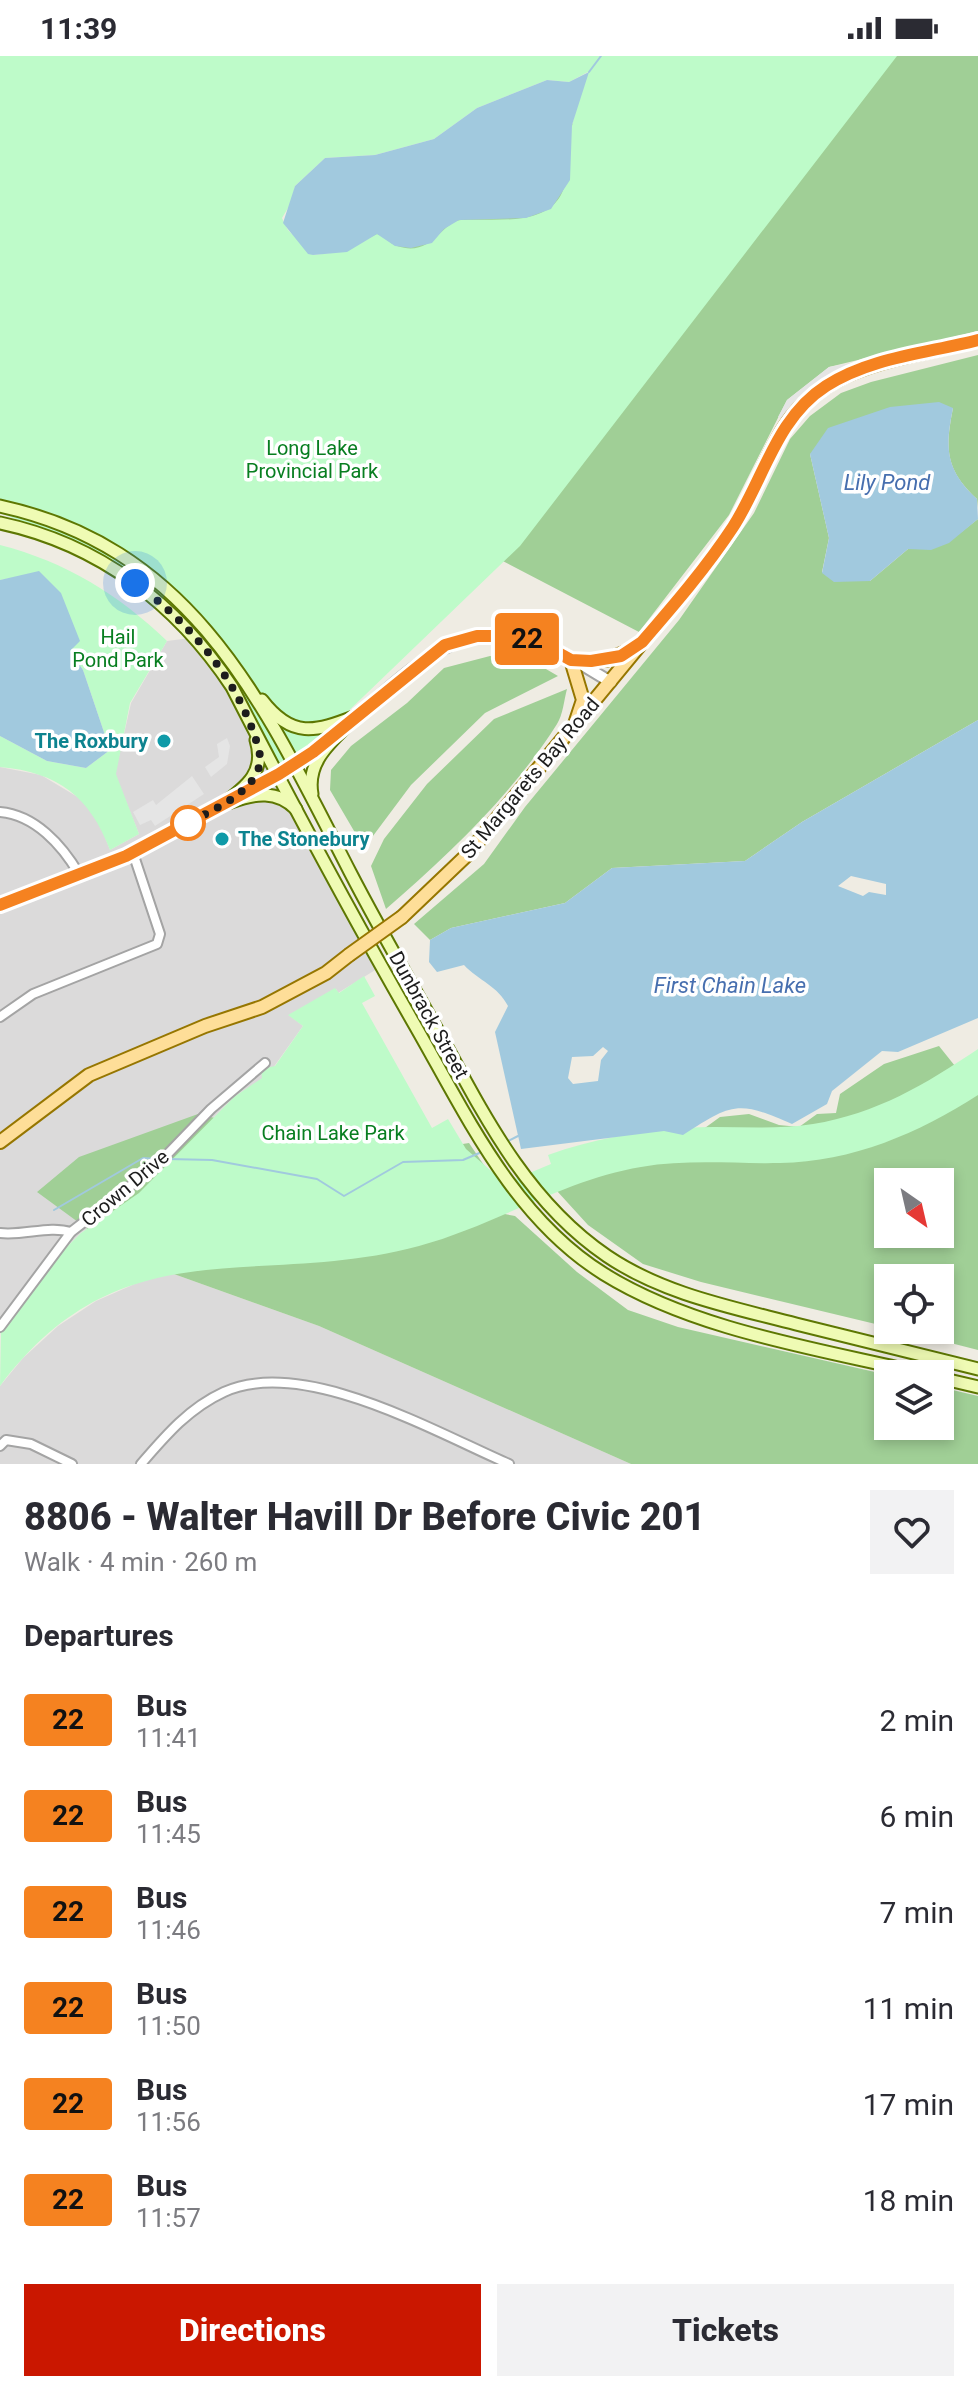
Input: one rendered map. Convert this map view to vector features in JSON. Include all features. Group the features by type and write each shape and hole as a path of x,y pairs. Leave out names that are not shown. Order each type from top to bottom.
{"main road":[{"name":"St Margarets Bay Road","path":"0,1142 89,1075 205,1026 262,1007 326,973 402,917 467,855 710,560 743,509 781,433 808,400 837,380 866,368 978,340"},
{"name":"Dunbrack Street","path":"0,506 71,528 139,566 197,617 245,682 479,1104 535,1191 567,1224 606,1255 660,1285 730,1307 978,1369"},
{"name":"Dunbrack Street","path":"0,523 74,546 116,569 155,598 205,648 302,815 354,917 464,1110 519,1197 576,1255 665,1305 709,1321 874,1361"},
{"path":"575,726 583,700 571,660 606,660 628,652 642,642"},
{"path":"245,682 270,710 299,731 321,730 356,716"},
{"path":"314,803 311,781 318,758 356,716"},
{"path":"223,804 247,785 259,767 258,749 249,721"},
{"path":"223,804 251,795 270,794 291,804 302,815"},
{"path":"954,1381 978,1387"}],"street":[{"path":"0,905 133,853 279,774 431,654 464,639 497,635 523,638 548,646 611,682"},
{"path":"0,812 11,813 46,832 62,847 79,874"},
{"path":"0,1017 33,994 157,944 160,934 133,853"},
{"name":"Crown Drive","path":"0,1327 71,1232 156,1166 211,1109 265,1063"},
{"path":"0,1233 19,1235 57,1227 71,1232"},
{"path":"141,1464 177,1422 225,1391 271,1383 313,1386 356,1397 506,1463"},
{"path":"0,1446 6,1440 31,1444 72,1464"}],"shaded area":[{"path":"860,361 866,368 837,380 789,421 778,417 787,400 829,367"},
{"path":"198,637 279,763 385,964 338,993 336,989 289,1015 303,1026 268,1075 234,1097 139,1193 81,1233 28,1285 0,1334 0,767 41,775 81,799 97,817 110,850 139,834 115,774 131,703 167,641"},
{"path":"227,738 230,746 227,764 211,777 205,767 219,757 217,744"},
{"path":"192,776 204,794 155,826 151,820 140,825 133,812 153,800 156,805"},
{"path":"171,1273 319,1326 631,1464 0,1464 0,1386 23,1358 58,1326 96,1301 137,1283"}],"green space":[{"name":"Long Lake Provincial Park","path":"0,56 897,56 520,546 284,773 248,713 176,614 52,533 0,513","holes":["588,72 572,126 566,183 553,205 541,213 515,219 461,220 419,247 397,246 377,234 339,252 313,255 288,230 282,218 291,203 295,186 325,158 375,155 434,139 477,108 547,80 569,82"]},
{"path":"601,56 978,56 978,331 829,367 787,400 729,515 639,632 280,445 347,252 374,234 570,174 572,125"},
{"path":"978,355 978,508 977,499 959,478 950,458 953,408 810,454 829,538 822,572 870,581 908,549 946,542 978,519 978,720 802,822 745,861 612,868 565,903 451,928 430,940 414,924 484,864 525,807 679,620 754,513 790,439 810,416 841,393 871,382"},
{"name":"Hail Pond Park","path":"0,545 69,570 90,582 130,609 167,641 130,703 116,774 139,834 110,850 93,815 69,790 39,775 0,767 0,736 47,761 86,768 110,750 83,670 17,577 0,580"},
{"path":"490,656 527,658 558,676 485,713 411,785 364,848 330,790 331,770 351,746 407,703 444,668"},
{"path":"567,689 559,720 520,775 456,845 386,909 371,866 384,839 427,784 494,719"},
{"name":"Chain Lake Park","path":"364,976 375,996 362,1003 432,1128 448,1119 466,1149 497,1176 501,1185 551,1164 548,1155 615,1137 685,1128 797,1126 858,1113 900,1096 978,1049 978,1095 908,1133 833,1157 780,1163 693,1162 641,1167 584,1182 475,1227 419,1246 359,1258 194,1271 143,1282 94,1302 46,1335 0,1386 1,1327 28,1285 81,1233 139,1193 234,1097 262,1078 261,1069 275,1066 303,1026 288,1015 335,988 339,993"},
{"path":"939,1046 959,1071 869,1121 691,1138 720,1117 749,1114 779,1125 799,1127 817,1114 836,1113 840,1094 884,1064"},
{"path":"978,1080 978,1350 954,1344 954,1264 874,1264 874,1324 701,1282 643,1264 588,1225 557,1191 638,1159 804,1153"},
{"name":"Chain Lake Park","path":"198,1114 219,1119 432,1135 450,1146 469,1143 498,1186 93,1233 37,1192 79,1157"},
{"path":"489,1211 515,1216 577,1272 628,1310 678,1327 874,1372 874,1440 954,1440 954,1390 978,1396 978,1464 631,1464 319,1326 171,1273 163,1265"}],"water":[{"path":"589,72 572,125 570,180 551,209 526,218 459,220 444,229 432,243 411,248 395,246 377,234 347,252 313,255 308,254 283,223 295,186 325,158 375,155 434,139 477,108 547,80 569,82"},
{"name":"Lily Pond","path":"939,402 953,408 950,457 959,478 977,499 978,519 949,543 931,550 908,549 870,581 834,582 822,573 829,538 810,454 828,428 890,407"},
{"path":"39,571 61,593 80,641 70,651 83,670 110,750 86,768 47,761 0,736 0,580"},
{"name":"First Chain Lake","path":"978,720 978,1018 898,1052 882,1051 832,1091 827,1104 792,1124 759,1111 736,1108 713,1116 683,1135 664,1131 521,1149 495,1032 508,1006 499,993 464,965 437,972 429,962 430,940 451,928 565,903 612,868 745,861 802,822","holes":["851,876 886,884 886,895 869,892 863,896 838,886","603,1047 608,1051 601,1060 598,1081 573,1084 568,1078 572,1057 593,1056"]}],"waterway":[{"path":"589,72 601,56"},
{"path":"508,1141 518,1136"},
{"path":"168,1159 212,1160 317,1179 344,1196 403,1162 463,1160 484,1151"},
{"path":"54,1210 143,1158 157,1159"}],"bus line":[{"name":"22","path":"0,905 126,856 279,774 313,752 445,645 471,637 497,635 536,642 571,660 606,660 628,652 642,642 710,560 743,509 781,433 808,400 837,380 866,368 978,340"}],"place":[{"name":"The Roxbury","path":"164,741"},
{"name":"The Stonebury","path":"222,839"}],"route":[{"path":"135,583 173,613 205,648 232,687 249,721 258,749 259,767 247,785 223,804 188,823"}]}
